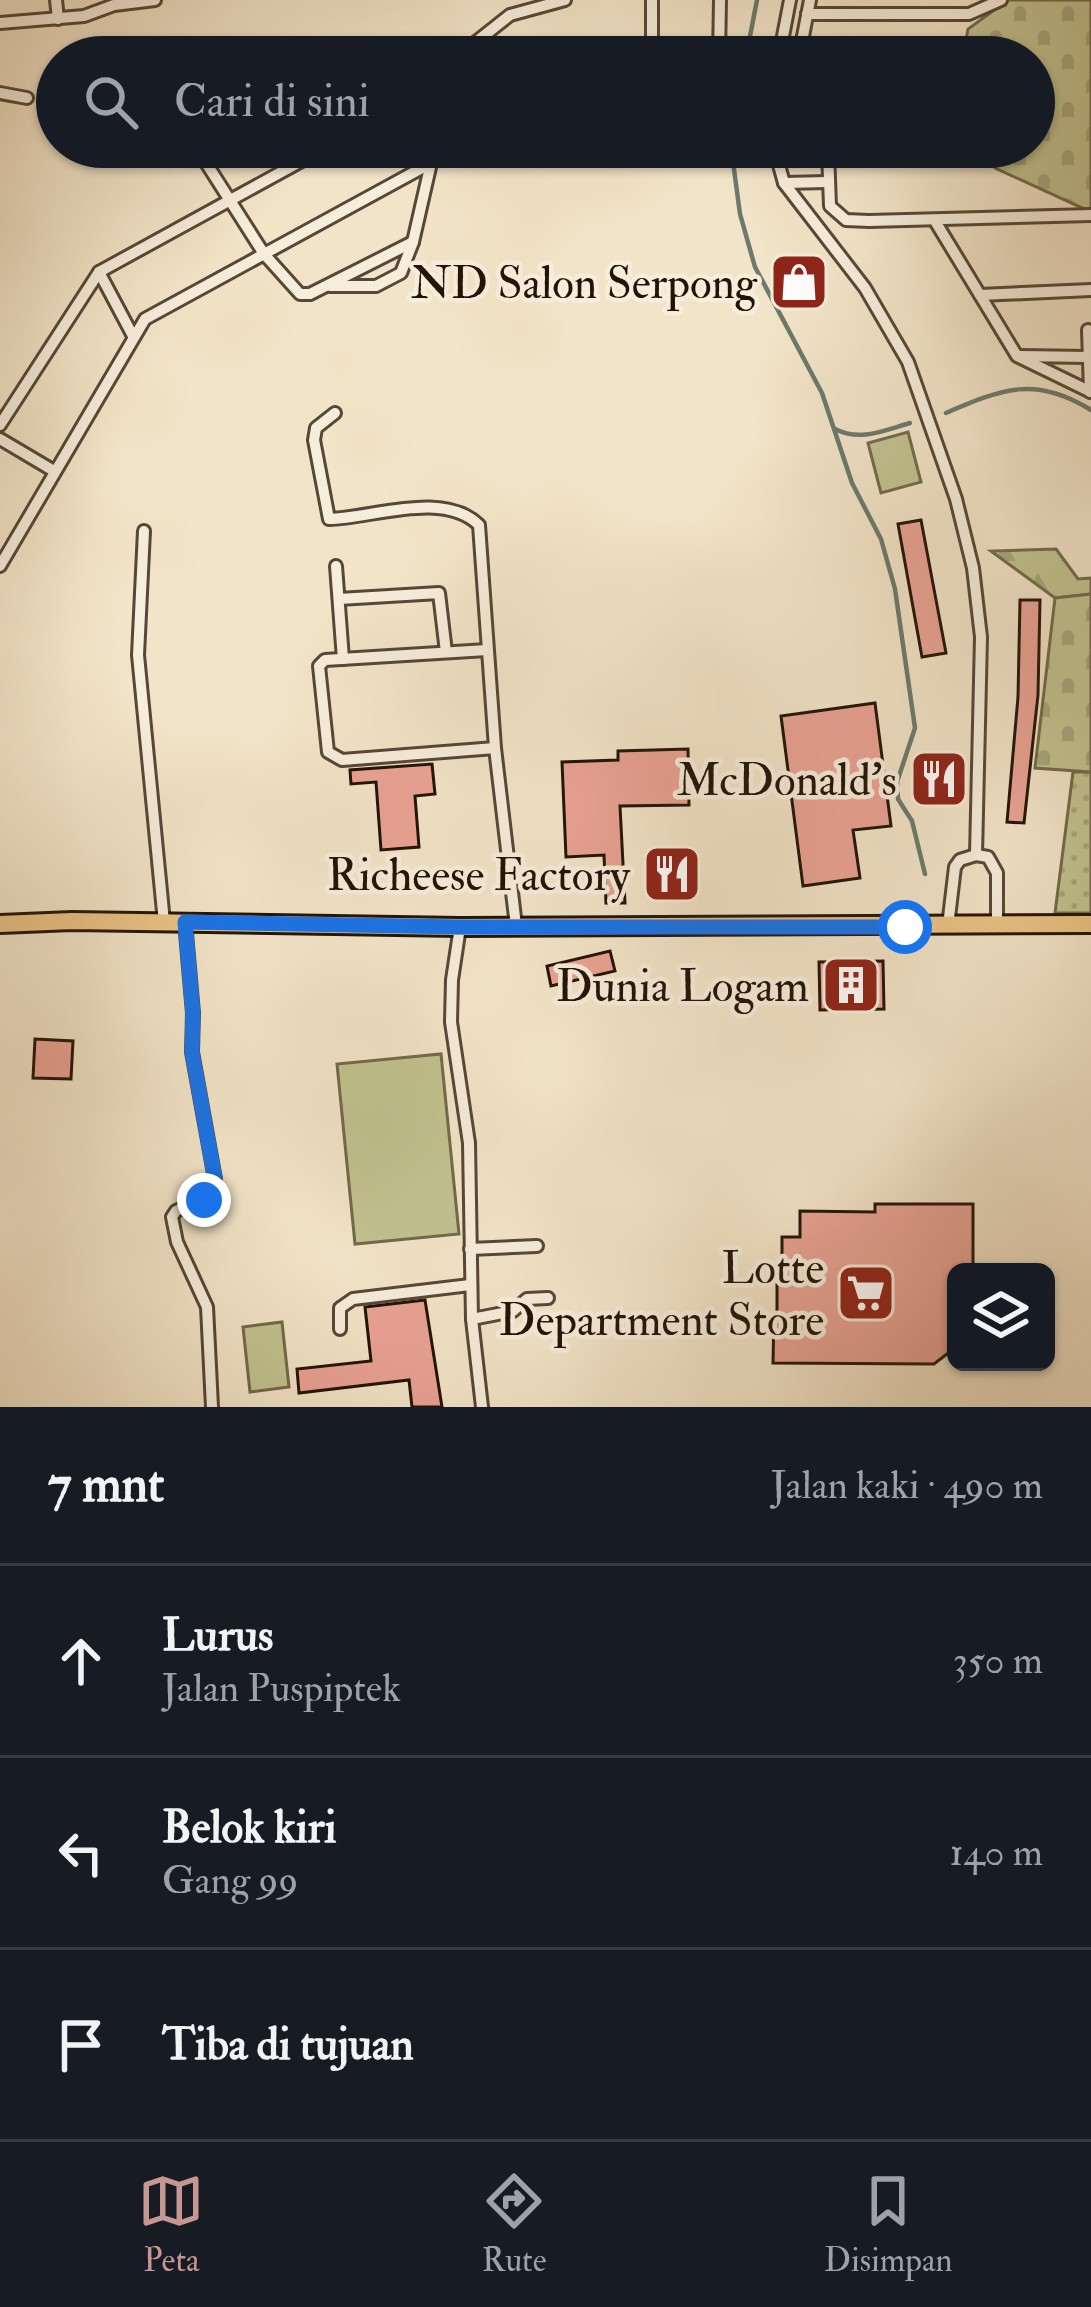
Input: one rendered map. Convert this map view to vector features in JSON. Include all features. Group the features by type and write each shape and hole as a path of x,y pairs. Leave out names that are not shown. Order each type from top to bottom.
{"main road":[{"path":"3,926 164,922 460,927 1091,924"}],"street":[{"path":"56,0 58,20"},
{"path":"0,23 58,20 155,0"},
{"path":"484,36 510,15 565,0"},
{"path":"652,0 652,36"},
{"path":"719,36 720,0"},
{"path":"782,36 790,0"},
{"path":"803,36 810,0"},
{"path":"807,14 969,14 1001,0"},
{"path":"0,93 27,98"},
{"path":"210,168 264,254 300,294 310,294 413,242"},
{"path":"0,425 99,272 289,168"},
{"path":"0,566 145,320 422,168"},
{"path":"327,286 376,286 397,278 413,242 430,168"},
{"path":"780,168 784,183 865,289 908,362 956,499 973,568 981,638 976,855"},
{"path":"827,168 830,206 846,220 1091,215"},
{"path":"784,183 827,182"},
{"path":"935,221 1017,356 1090,392 1088,330"},
{"path":"99,272 133,336"},
{"path":"980,295 1091,290"},
{"path":"1017,356 1089,357"},
{"path":"335,413 316,428 314,440 327,517 452,510 476,522 516,926"},
{"path":"0,439 55,471"},
{"path":"144,531 138,655 164,922"},
{"path":"336,566 343,658"},
{"path":"339,598 439,592 446,652"},
{"path":"488,650 343,658 325,660 319,666 328,752 334,757 495,748"},
{"path":"948,926 955,867 976,855 988,857 997,873 997,925"},
{"path":"185,922 192,1052 215,1179 212,1195 172,1217 207,1306 212,1407"},
{"path":"460,927 451,1022 469,1142 470,1285 482,1407"},
{"path":"470,1249 537,1246"},
{"path":"340,1329 340,1308 352,1299 470,1285"},
{"path":"472,1319 513,1311 527,1299 548,1298"}],"green space":[{"path":"1008,0 1091,0 1091,212 995,168 1055,168 1055,36 967,36 968,29"},
{"path":"908,432 921,482 881,493 868,443"},
{"path":"1056,549 1078,579 1091,578 1091,594 1055,598 991,551"},
{"path":"1091,594 1091,772 1035,768 1055,598"},
{"path":"1073,772 1091,772 1091,913 1055,913"},
{"path":"441,1054 459,1234 355,1244 337,1064"},
{"path":"282,1322 289,1387 250,1392 243,1327"}],"building":[{"path":"921,520 946,653 922,657 898,524"},
{"path":"1020,600 1040,600 1038,695 1024,823 1007,822 1018,697"},
{"path":"875,703 891,826 853,830 860,878 803,886 781,716"},
{"path":"688,749 689,805 620,806 625,903 606,903 604,855 566,857 562,762 618,760 618,751"},
{"name":"McDonald's","path":"941,756 957,757 954,800 921,799 924,759 941,760"},
{"path":"432,764 435,794 415,796 419,847 381,850 376,782 351,784 350,770"},
{"name":"Richeese Factory","path":"682,857 684,889 662,891 660,858"},
{"path":"610,951 615,971 551,986 547,966"},
{"name":"Dunia Logam","path":"883,961 884,1009 820,1010 819,962"},
{"path":"35,1039 73,1041 71,1079 33,1078"},
{"name":"Lotte Department Store","path":"875,1204 973,1204 973,1263 947,1263 947,1354 934,1364 773,1363 782,1237 800,1237 800,1211 875,1212"},
{"path":"425,1300 442,1407 412,1407 409,1380 299,1393 297,1369 371,1361 365,1307"}],"waterway":[{"path":"750,36 757,0"},
{"path":"734,168 755,267 822,393 852,483 881,539 895,589 915,728 897,782 898,799 912,821 925,874"},
{"path":"946,413 1018,389 1053,392 1091,410"},
{"path":"835,429 863,435 910,423"}],"place":[{"name":"ND Salon Serpong","path":"799,282"},
{"name":"McDonald's","path":"939,779"},
{"name":"Richeese Factory","path":"672,874"},
{"name":"Dunia Logam","path":"851,985"},
{"name":"Lotte Department Store","path":"866,1293"}],"route":[{"path":"204,1200 214,1188 214,1162 192,1052 185,922 905,927"}]}
